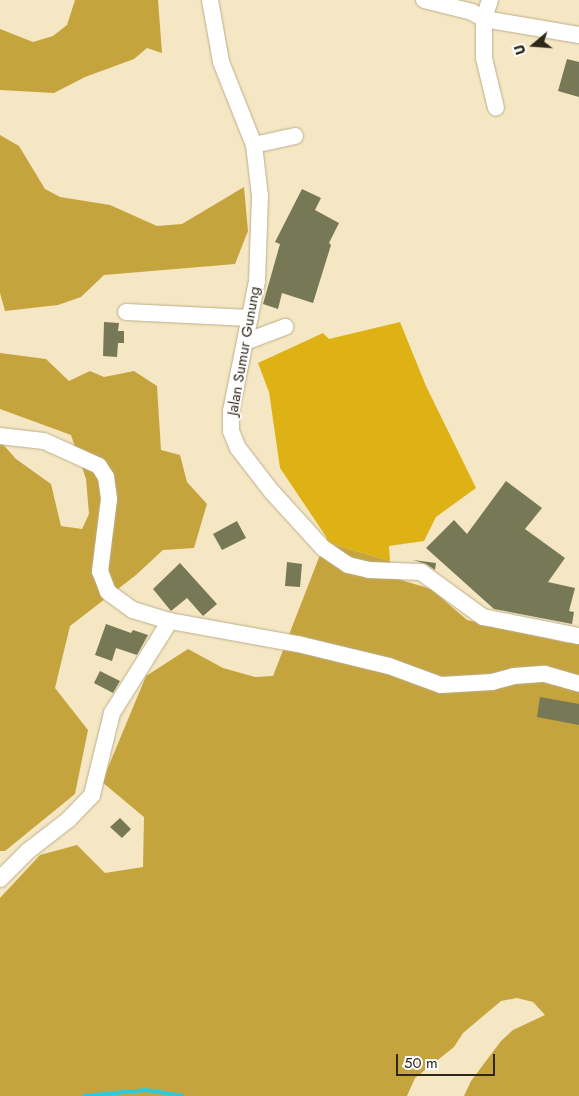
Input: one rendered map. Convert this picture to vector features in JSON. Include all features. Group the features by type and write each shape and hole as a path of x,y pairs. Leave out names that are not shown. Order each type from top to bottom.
{"street":[{"name":"Jalan Sumur Gunung","path":"210,0 220,62 254,145 260,196 261,247 246,342 231,411 231,431 238,448 272,492 323,548 348,565 369,570 421,572 482,617 552,628 579,636"},
{"path":"424,0 472,12 484,19 579,36"},
{"path":"490,0 484,19 484,58 496,108"},
{"path":"254,145 295,136"},
{"path":"126,312 250,318"},
{"path":"246,342 285,327"},
{"path":"0,436 44,441 99,466 109,487 100,571 108,592 134,610 170,621 298,644 389,666 440,685 492,682 514,676 545,674 579,684"},
{"path":"0,879 28,850 68,820 92,795 112,713 170,621"}],"shaded area":[{"path":"75,0 158,0 162,53 147,48 134,59 85,77 54,93 0,90 0,29 33,42 53,36 67,25"},
{"path":"0,135 19,146 45,189 60,197 110,205 157,226 182,224 244,187 248,231 235,264 104,275 81,297 58,305 5,311 0,293"},
{"path":"400,322 426,386 476,488 436,517 424,541 389,546 390,561 325,542 327,538 280,468 269,392 258,363 323,333 329,339"},
{"path":"0,353 46,359 69,381 90,371 104,377 134,371 157,386 161,450 180,455 187,482 207,504 194,548 163,550 136,575 70,626 55,688 88,730 75,794 5,851 0,851 0,441 16,459 51,484 61,526 82,529 89,514 86,479 71,435 0,409"},
{"path":"325,542 390,561 391,577 431,589 467,620 568,643 579,635 579,1096 464,1096 471,1081 501,1041 513,1030 545,1015 533,1002 517,998 501,1001 463,1033 454,1047 415,1078 407,1096 0,1096 0,898 40,855 77,845 105,873 143,867 144,817 102,782 146,676 188,649 223,668 255,677 273,676"}],"building":[{"path":"567,59 579,62 579,97 558,91"},
{"path":"302,189 321,198 315,210 339,223 329,243 331,245 313,303 282,293 278,309 263,304 280,244 275,242"},
{"path":"104,322 119,323 118,331 124,331 124,343 118,343 117,357 103,356"},
{"path":"506,481 542,508 525,529 565,558 548,582 575,588 569,611 574,612 572,624 494,609 426,548 454,520 467,534"},
{"path":"237,521 246,538 222,550 213,534"},
{"path":"413,560 436,563 435,570 426,564"},
{"path":"287,562 302,564 300,587 285,586"},
{"path":"180,563 217,604 203,616 187,598 171,611 153,589"},
{"path":"106,624 131,633 133,630 148,635 137,655 116,648 112,661 95,655"},
{"path":"100,671 120,681 113,693 94,683"},
{"path":"540,697 579,704 579,725 537,717"},
{"path":"120,818 131,829 122,838 110,827"}],"waterway":[{"path":"84,1096 146,1090 182,1096"}]}
